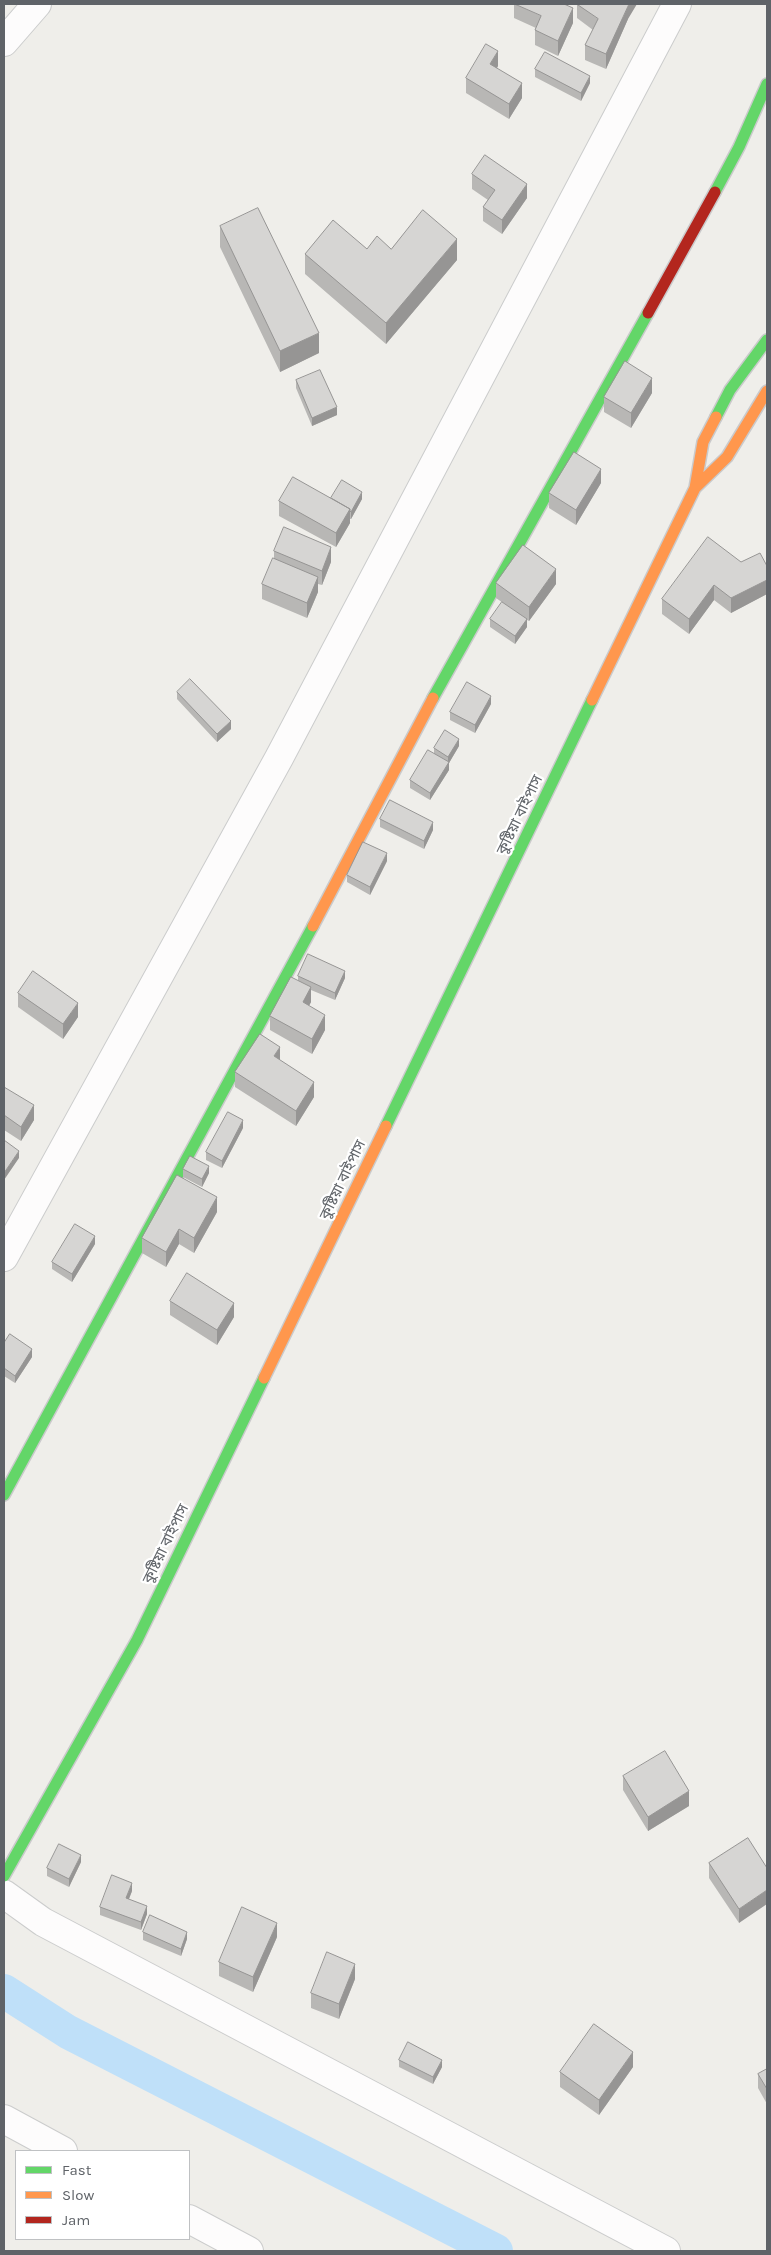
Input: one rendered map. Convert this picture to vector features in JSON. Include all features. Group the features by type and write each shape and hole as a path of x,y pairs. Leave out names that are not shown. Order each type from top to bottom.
{"main road":[{"path":"4,1495 349,860 441,682 681,254 739,146 767,84"},
{"name":"কুষ্টিয়া বাইপাস","path":"4,1876 137,1640 694,488 703,442 730,390 767,340"},
{"name":"কুষ্টিয়া বাইপাস","path":"694,488 727,458 767,391"}],"street":[{"path":"4,42 37,4"},
{"path":"4,1257 280,758 677,4"},
{"path":"4,1894 43,1922 666,2251"},
{"path":"4,2119 61,2150"},
{"path":"190,2220 249,2251"}],"building":[{"path":"515,4 564,4 573,8 558,41 535,30 541,16"},
{"path":"577,4 629,4 606,54 585,45 598,19"},
{"path":"486,44 498,51 490,64 522,83 509,104 466,78"},
{"path":"545,52 590,76 581,93 535,69"},
{"path":"485,155 527,184 502,220 483,207 495,190 472,174"},
{"path":"258,208 319,333 280,351 220,226"},
{"path":"423,210 457,239 386,323 305,254 333,220 367,249 377,236 391,249"},
{"path":"625,361 652,378 631,413 604,397"},
{"path":"320,370 337,407 312,418 296,380"},
{"path":"574,452 601,469 576,510 549,493"},
{"path":"293,477 350,509 336,533 279,501"},
{"path":"342,480 362,492 351,512 350,509 331,498"},
{"path":"284,527 331,547 322,571 274,551"},
{"path":"708,537 741,562 760,553 767,566 767,580 731,598 714,585 689,619 662,599"},
{"path":"523,545 556,569 529,607 496,583"},
{"path":"273,558 318,577 307,603 262,584"},
{"path":"502,602 527,619 515,636 490,619"},
{"path":"190,679 231,721 217,734 177,692"},
{"path":"467,682 491,696 475,725 450,712"},
{"path":"445,730 459,739 448,757 434,748"},
{"path":"428,750 449,762 430,793 410,780"},
{"path":"390,800 433,822 424,841 380,819"},
{"path":"363,842 387,853 370,887 347,875"},
{"path":"308,954 345,971 335,993 298,976"},
{"path":"33,971 78,1003 63,1024 18,993"},
{"path":"291,977 311,987 303,1002 325,1015 312,1039 270,1016"},
{"path":"260,1034 280,1047 274,1056 314,1082 296,1111 235,1072"},
{"path":"4,1087 34,1105 21,1127 4,1115"},
{"path":"228,1112 243,1120 222,1161 206,1152"},
{"path":"4,1140 19,1151 4,1173"},
{"path":"190,1156 209,1166 202,1179 183,1169"},
{"path":"177,1175 217,1197 194,1238 179,1229 166,1252 142,1238"},
{"path":"75,1224 95,1236 72,1274 52,1262"},
{"path":"187,1273 234,1303 217,1330 170,1301"},
{"path":"10,1334 32,1349 15,1376 4,1368 4,1343"},
{"path":"665,1751 689,1791 648,1817 623,1776"},
{"path":"748,1838 767,1868 767,1890 739,1909 709,1863"},
{"path":"59,1844 81,1855 69,1879 47,1868"},
{"path":"112,1875 132,1883 126,1898 147,1906 141,1922 100,1907"},
{"path":"242,1907 277,1923 253,1977 219,1962"},
{"path":"150,1915 187,1932 181,1949 143,1932"},
{"path":"327,1952 355,1964 339,2004 311,1993"},
{"path":"594,2024 633,2052 599,2100 560,2072"},
{"path":"408,2042 442,2060 433,2077 399,2060"},
{"path":"767,2069 767,2089 758,2074"}],"waterway":[{"path":"4,1991 68,2032 496,2251"}],"traffic: fast":[{"path":"715,192 739,147 767,84"},
{"path":"433,698 648,313"},
{"path":"716,417 730,390 767,340"},
{"path":"386,1126 592,700"},
{"path":"4,1495 313,926"},
{"path":"4,1876 137,1640 264,1378"}],"traffic: slow":[{"path":"695,488 727,457 767,391"},
{"path":"592,700 695,488 703,442 716,417"},
{"path":"313,926 433,698"},
{"path":"264,1378 386,1126"}],"traffic: jam":[{"path":"648,313 715,192"}]}
